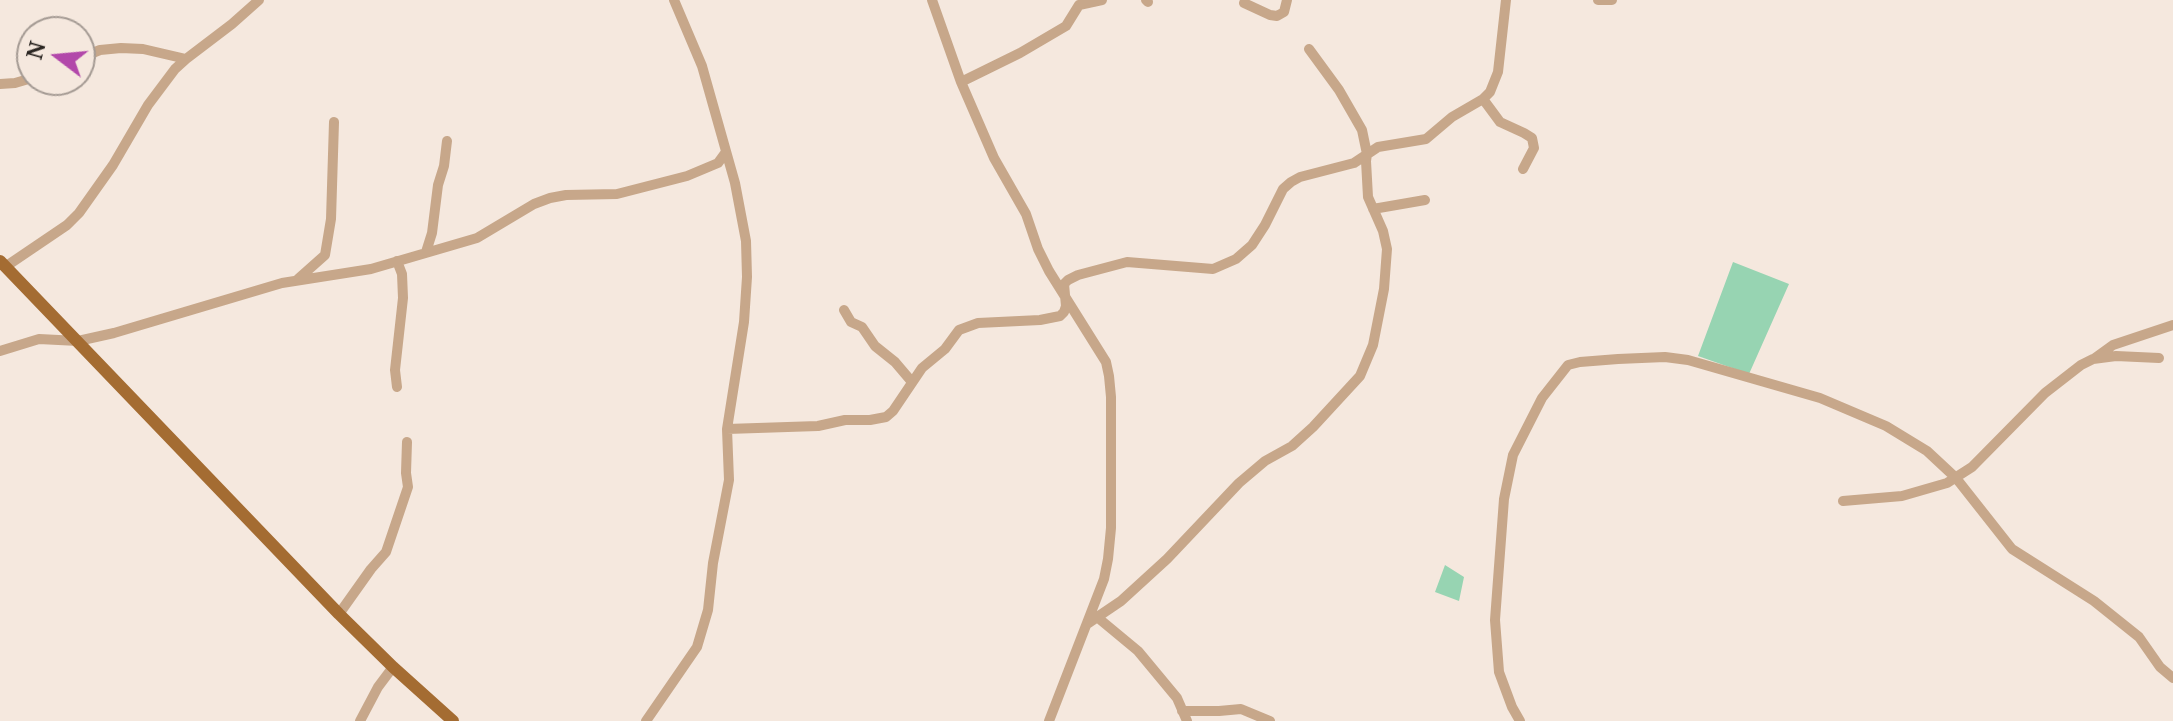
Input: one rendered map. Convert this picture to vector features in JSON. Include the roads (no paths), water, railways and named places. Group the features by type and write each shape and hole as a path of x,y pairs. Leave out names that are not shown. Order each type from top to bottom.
{"main road":[{"path":"3,264 339,614 453,721"}],"street":[{"path":"3,264 67,225 79,213 113,165 148,105 175,69 259,0"},
{"path":"646,721 697,647 708,610 713,563 729,480 727,429 744,322 747,277 743,221 726,152 702,66 674,0"},
{"path":"932,0 961,82 994,158 1026,214 1038,249 1106,362 1109,376 1111,528 1108,559 1104,579 1049,721"},
{"path":"961,82 1066,26 1079,5 1102,0"},
{"path":"1244,3 1277,16 1284,12 1287,0"},
{"path":"727,429 818,426 845,420 886,417 922,368 945,349 955,334 978,323 1060,316 1067,301 1064,288 1068,280 1078,275 1127,262 1213,269 1236,259 1252,245 1283,189 1291,182 1354,163 1378,147 1426,139 1452,117 1483,99 1490,92 1498,72 1506,0"},
{"path":"1598,0 1612,0"},
{"path":"96,52 143,49 186,59"},
{"path":"1085,625 1121,601 1167,559 1239,483 1265,461 1292,446 1313,427 1360,376 1373,345 1384,289 1387,249 1383,231 1368,197 1367,154 1362,130 1339,90 1309,49"},
{"path":"1483,99 1500,122 1532,138 1534,148 1523,169"},
{"path":"297,280 325,255 331,219 334,122"},
{"path":"426,252 447,141"},
{"path":"0,351 39,339 78,341 297,280 371,269 477,238 534,204 550,198 617,194 641,189 710,168 726,152"},
{"path":"1373,209 1425,200"},
{"path":"397,261 402,274 403,298 395,370 397,387"},
{"path":"844,310 851,322 862,327 883,355 895,362 912,382"},
{"path":"1843,501 1902,496 1947,483 1972,467 2045,393 2081,365 2113,345 2173,325"},
{"path":"2093,359 2116,356 2159,358"},
{"path":"1520,721 1503,685 1496,649 1495,620 1504,499 1513,455 1542,398 1568,365 1618,359 1665,357 1688,360 1820,398 1886,426 1927,451 1956,478 2012,549 2094,601 2139,637 2160,667 2173,678"},
{"path":"339,614 386,552 408,487 407,442"},
{"path":"1097,617 1138,651 1177,698 1184,716 1241,709 1270,721"},
{"path":"360,721 393,667"}]}
